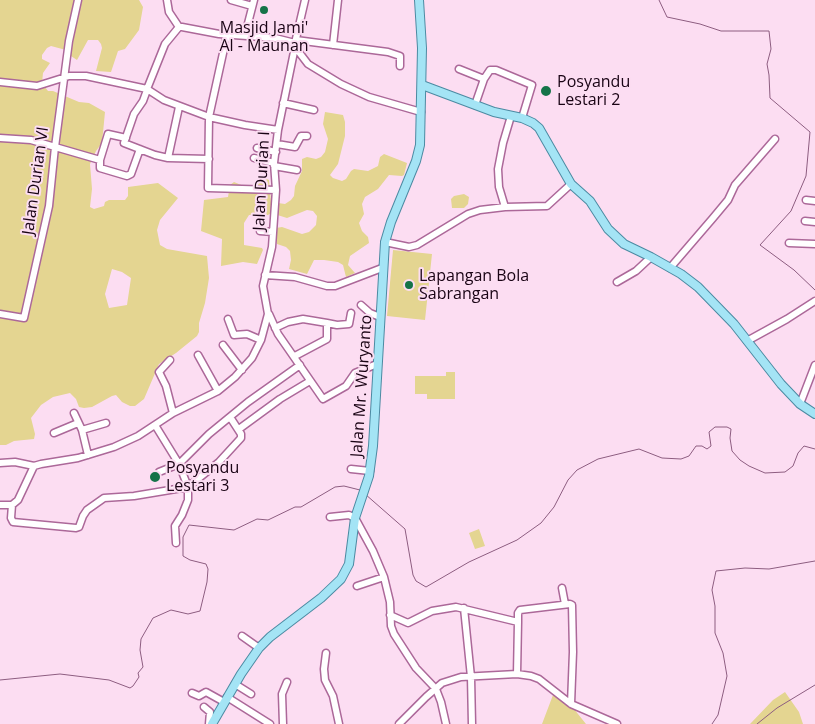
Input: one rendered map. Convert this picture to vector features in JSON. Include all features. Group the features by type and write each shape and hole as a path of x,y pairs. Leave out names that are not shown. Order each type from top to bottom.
{"main road":[{"name":"Jalan Mr. Wuryanto","path":"211,724 234,684 259,648 270,637 321,598 344,576 348,564 355,518 370,471 374,440 384,242 416,161 420,146 422,48 419,0"},
{"path":"422,85 494,112 522,118 539,128 571,184 590,201 608,229 624,244 652,257 698,287 734,324 768,369 800,404 815,414"}],"street":[{"name":"Jalan Durian VI","path":"0,314 24,318 49,206 69,41 78,0"},
{"path":"167,0 169,12 179,27 227,35 275,38 295,43 388,52 400,56 400,66"},
{"path":"231,0 253,3 245,35"},
{"name":"Jalan Durian I","path":"268,314 263,286 272,247 276,190 274,165 276,144 282,103 305,0"},
{"path":"334,46 338,0"},
{"path":"179,27 165,44 143,101 134,114 125,144 166,157 208,159"},
{"path":"227,35 208,116 208,188 276,190"},
{"path":"295,43 308,64 353,91 421,112"},
{"path":"458,69 484,79"},
{"path":"475,105 484,79 490,70 493,70 531,84 522,118"},
{"path":"0,82 37,86 69,76 86,76 147,89 179,106 208,116 245,125 278,130"},
{"path":"282,103 314,110"},
{"path":"166,157 179,106"},
{"path":"505,207 499,187 498,169 504,137 511,116"},
{"path":"126,138 108,134 100,160 100,168 128,176 131,174 140,149"},
{"path":"276,144 295,147 301,136 307,136"},
{"path":"0,138 31,140 100,160"},
{"path":"670,268 728,200 735,185 775,139"},
{"path":"257,148 276,152"},
{"path":"254,158 297,170"},
{"path":"384,242 409,247 418,245 473,212 505,207 547,206 571,184"},
{"path":"806,200 815,201"},
{"path":"805,221 815,222"},
{"path":"260,231 273,232"},
{"path":"789,243 815,244"},
{"path":"617,282 636,271 652,257"},
{"path":"265,275 295,277 327,286 335,286 382,268"},
{"path":"747,341 815,301"},
{"path":"361,306 370,313 380,317"},
{"path":"275,328 288,322 303,319 337,325 350,324 351,313"},
{"path":"268,314 275,328 323,399 346,386 355,373 377,364"},
{"path":"0,463 15,462 34,466 88,455 114,447 138,436 173,413 218,391 242,370 256,351 268,314"},
{"path":"228,319 234,335 243,333 261,340"},
{"path":"295,356 327,339 327,323"},
{"path":"223,345 242,370"},
{"path":"198,355 218,391"},
{"path":"170,360 159,372 166,386 173,413"},
{"path":"159,472 179,464 209,434 264,390 300,365"},
{"path":"800,404 815,365"},
{"path":"238,429 280,398 310,381"},
{"path":"74,413 82,430 88,455"},
{"path":"12,505 11,518 13,522 79,528 82,516 87,510 104,498 134,496 188,487 218,462 241,438 242,434 230,417"},
{"path":"54,433 78,423"},
{"path":"82,430 106,424"},
{"path":"155,425 179,464 188,487 188,500 175,526 176,543"},
{"path":"0,505 12,505 22,496 34,466"},
{"path":"351,469 370,471"},
{"path":"330,517 349,515 355,518 373,551 384,577 390,602 391,626 397,640 416,668 436,689 446,724"},
{"path":"357,586 384,577"},
{"path":"562,588 565,604"},
{"path":"517,674 518,613 523,609 565,604 572,605 571,704"},
{"path":"390,615 408,623 441,608 464,608 518,622"},
{"path":"464,608 471,676 472,724"},
{"path":"242,636 259,648"},
{"path":"326,652 325,680 333,696 339,724"},
{"path":"399,724 426,696 442,684 471,676 517,674 539,679 571,704 617,724"},
{"path":"283,724 282,694 287,682"},
{"path":"234,684 251,694"},
{"path":"192,693 199,696 206,692 225,700 266,723"},
{"path":"204,707 210,712 211,724"}],"shaded area":[{"path":"0,0 139,0 143,7 139,30 125,49 118,51 111,72 96,71 102,48 101,44 98,40 88,40 77,60 68,54 66,50 51,46 47,48 42,55 42,59 50,63 43,73 42,83 48,91 53,91 79,102 89,103 105,112 102,143 90,164 92,189 90,207 94,209 104,206 105,202 109,200 125,200 128,196 128,187 158,183 178,198 160,220 157,230 160,245 167,249 207,256 209,278 205,303 199,323 199,332 197,336 176,353 159,364 144,399 135,406 122,402 116,395 92,407 84,408 79,407 76,399 70,393 53,397 41,405 31,418 35,434 34,439 14,441 6,445 0,445","holes":["112,269 122,272 131,278 127,305 109,308 105,294"]},
{"path":"325,112 343,115 345,122 345,136 338,164 330,175 333,178 342,181 354,169 368,171 378,166 380,157 384,154 407,163 404,175 389,175 378,189 365,197 362,204 364,214 359,223 362,231 368,237 369,243 350,256 348,265 355,273 346,277 343,265 338,262 324,260 314,260 307,274 289,269 290,251 286,247 277,244 276,228 282,227 302,234 309,232 316,225 317,216 313,211 307,210 287,218 271,213 268,215 249,215 244,223 244,245 262,248 263,250 257,264 243,262 221,266 222,239 201,231 204,200 228,197 230,185 234,182 251,187 262,177 269,180 271,202 285,204 291,200 302,171 302,159 307,157 316,159 325,152 328,139 323,124"},
{"path":"464,194 469,197 468,204 464,208 452,208 451,199 454,196"},
{"name":"Lapangan Bola Sabrangan","path":"393,250 432,254 425,320 387,316"},
{"path":"446,372 455,372 455,399 427,399 427,394 415,394 415,376 446,376"},
{"path":"479,529 485,546 475,549 469,533"},
{"path":"785,692 799,712 803,724 750,724 773,700"},
{"path":"553,695 574,709 586,724 542,724"}],"waterway":[{"path":"659,0 667,17 700,24 721,31 769,31 771,49 767,64 770,98 810,132 806,176 791,211 760,245 794,270 815,290"},
{"path":"365,494 405,529 413,575 416,581 426,587 469,562 517,540 541,523 554,507 568,480 577,470 598,459 639,449 662,458 681,459 689,456 696,446 702,446 707,449 711,446 709,432 715,427 731,429 732,451 740,460 765,473 785,472 793,466 798,453 804,446 815,449"},
{"path":"0,680 60,674 109,680 130,688 139,677 138,673 143,667 140,650 141,639 153,618 171,610 188,614 200,611 208,569 206,564 183,556 183,537 189,525 234,530 257,519 268,520 295,507 301,507 335,487 344,486 360,490"},
{"path":"712,724 718,715 727,676 723,653 715,633 715,606 712,590 716,571 745,568 769,569 815,561"},
{"path":"757,724 777,708 815,685"}],"place":[{"name":"Masjid Jami' Al - Maunan","path":"264,10"},
{"name":"Posyandu Lestari 2","path":"546,91"},
{"name":"Lapangan Bola Sabrangan","path":"409,285"},
{"name":"Posyandu Lestari 3","path":"155,477"}]}
